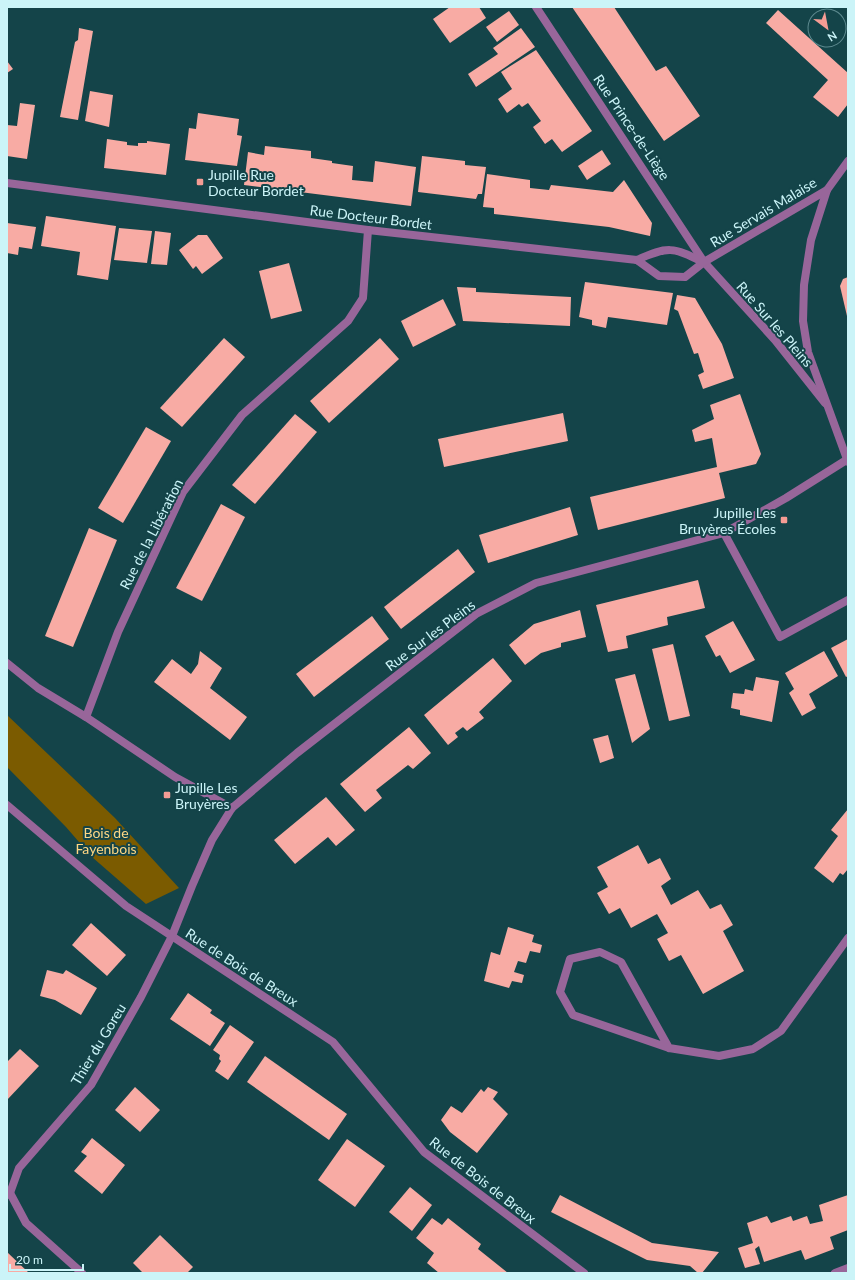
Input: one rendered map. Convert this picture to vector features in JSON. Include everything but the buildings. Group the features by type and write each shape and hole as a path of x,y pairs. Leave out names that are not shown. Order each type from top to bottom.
{"street":[{"name":"Rue Prince-de-Liège","path":"536,7 704,262"},
{"name":"Rue Servais Malaise","path":"704,262 827,190 848,161"},
{"name":"Rue Docteur Bordet","path":"7,183 368,230 637,260 660,250 681,251 704,262"},
{"name":"Rue Sur les Pleins","path":"232,808 297,753 476,614 536,583 724,533 786,498 847,460 825,403 808,352 804,321 804,285 811,240 827,190"},
{"name":"Rue de la Libération","path":"86,717 118,632 183,492 242,415 348,321 363,298 368,230"},
{"path":"637,260 658,276 678,277 685,277 704,262"},
{"name":"Rue Sur les Pleins","path":"704,262 775,340 825,403"},
{"path":"724,533 780,637 848,600"},
{"path":"7,663 38,688 86,717 175,777 232,808"},
{"path":"7,805 126,906 172,936"},
{"name":"Rue de Bois de Breux","path":"232,808 209,847 172,936 333,1042 424,1152 584,1273"},
{"name":"Thier du Goreu","path":"8,1194 19,1168 91,1085 141,997 172,936"},
{"path":"669,1048 621,962 600,952 570,959 560,992 573,1015 669,1048 719,1056 753,1049 782,1031 848,938"},
{"path":"8,1194 26,1223 82,1273"},
{"path":"835,1273 848,1268"}],"green space":[{"name":"Bois de Fayenbois","path":"7,715 115,818 179,888 146,904 92,857 66,827 7,767"}],"place":[{"name":"Jupille Rue Docteur Bordet","path":"200,182"},
{"name":"Jupille Les Bruyères Écoles","path":"784,520"},
{"name":"Jupille Les Bruyères","path":"167,795"}]}
